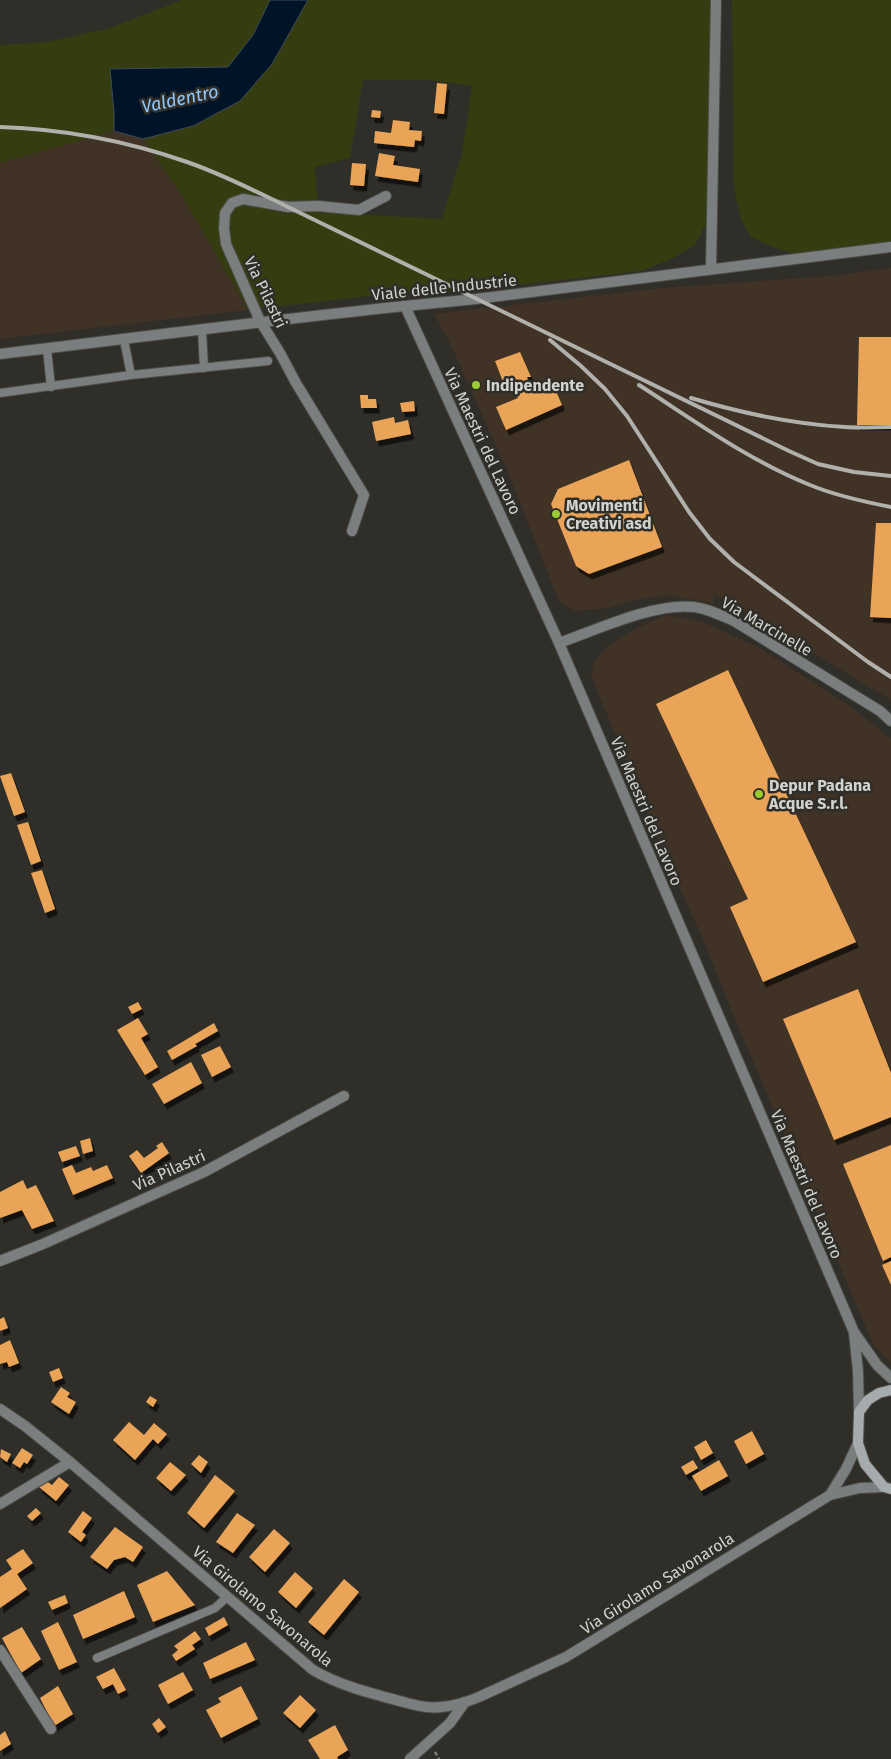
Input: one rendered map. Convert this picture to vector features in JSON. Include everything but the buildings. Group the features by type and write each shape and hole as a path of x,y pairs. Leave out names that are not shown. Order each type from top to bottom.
{"main road":[{"path":"859,1412 868,1400 879,1393 891,1390"},
{"name":"Via Girolamo Savonarola","path":"859,1412 858,1443 865,1464 887,1488"}],"street":[{"path":"711,269 716,0"},
{"name":"Via Pilastri","path":"352,530 364,495 260,322 226,244 225,213 232,202 243,199 288,207 318,206 359,210 386,196"},
{"name":"Viale delle Industrie","path":"0,354 260,322 476,299 891,247"},
{"name":"Via Maestri del Lavoro","path":"405,306 559,643 854,1332"},
{"name":"Via Marcinelle","path":"559,643 646,612 673,606 709,610 734,621 874,707 891,721"},
{"name":"Via Pilastri","path":"0,1260 43,1244 204,1172 344,1096"},
{"path":"854,1332 876,1366 891,1378"},
{"path":"854,1332 858,1371 859,1412"},
{"name":"Via Girolamo Savonarola","path":"0,1409 25,1426 70,1462 313,1670 333,1681 356,1690 415,1705 440,1708 465,1702 566,1657 830,1495 860,1488 887,1488"},
{"name":"Via Girolamo Savonarola","path":"830,1495 846,1469 858,1443"},
{"path":"0,1504 70,1462"},
{"path":"0,1650 51,1729"},
{"path":"410,1759 450,1724 465,1702"}],"lane":[{"path":"202,330 204,368"},
{"path":"124,340 131,376"},
{"path":"47,349 51,387"},
{"path":"0,393 268,361"},
{"path":"97,1658 216,1608 227,1597"}],"shaded area":[{"path":"114,131 143,139 183,197 248,310 0,339 0,163"},
{"path":"891,268 891,700 714,593 713,605 707,602 665,595 635,600 609,608 575,611 559,601 507,470 448,339 434,314 662,288 830,276"},
{"path":"666,615 701,621 758,647 851,707 883,734 891,738 891,1362 874,1346 703,939 664,853 591,676 594,663 606,647 639,627"}],"green space":[{"path":"182,0 270,0 253,35 228,67 111,69 114,131 0,163 0,45 47,42 107,29"},
{"path":"308,0 712,0 713,194 706,224 695,245 673,258 641,271 482,289 397,293 248,310 183,197 143,139 193,126","holes":["363,80 430,80 472,86 462,153 442,219 318,212 315,167 350,158"]},
{"path":"732,0 891,0 891,243 795,254 770,246 750,236 741,219 734,189"}],"water":[{"name":"Valdentro","path":"270,0 308,0 272,64 240,101 193,126 143,139 114,131 110,69 228,67 253,35"}],"railway":[{"path":"0,127 48,130 118,142 164,155 226,177 789,451 818,464 854,472 891,476"},
{"path":"550,340 605,389 627,416 689,512 710,539 734,562 891,677"},
{"path":"639,385 743,452 787,475 829,492 891,507"},
{"path":"691,398 748,413 826,426 891,427"}],"place":[{"name":"Indipendente","path":"476,385"},
{"name":"Movimenti Creativi asd","path":"556,514"},
{"name":"Depur Padana Acque S.r.l.","path":"759,794"}]}
